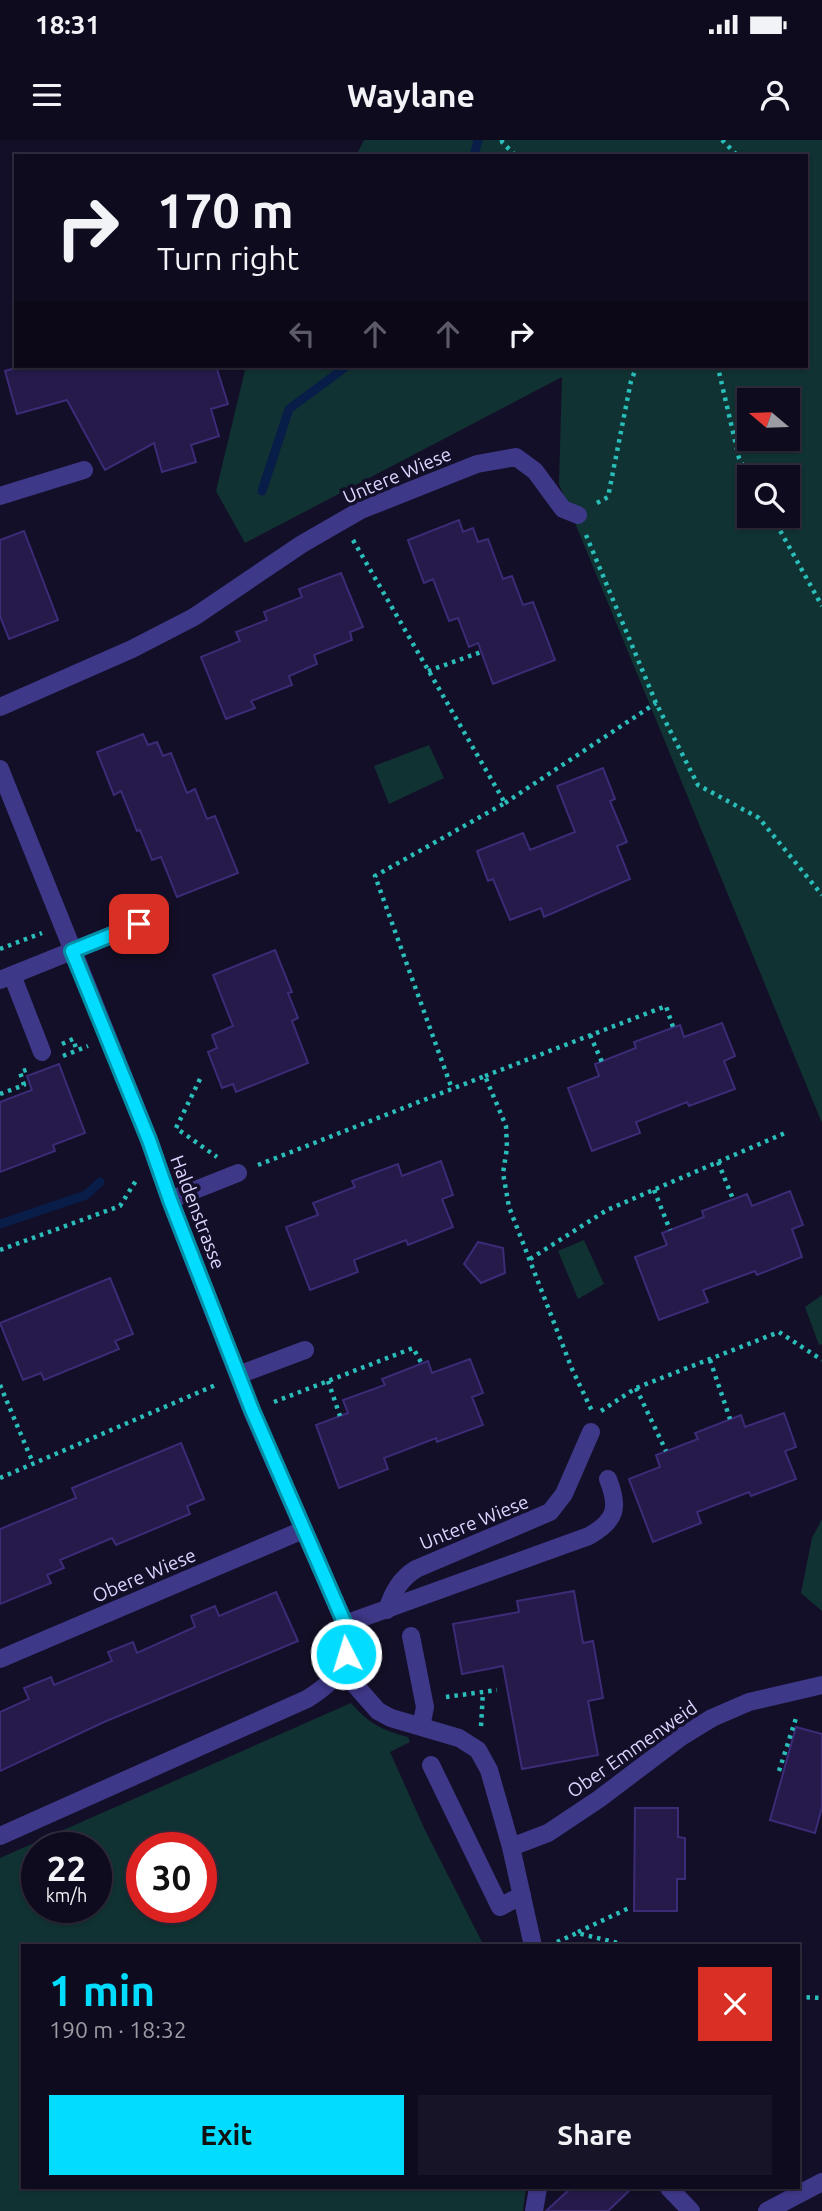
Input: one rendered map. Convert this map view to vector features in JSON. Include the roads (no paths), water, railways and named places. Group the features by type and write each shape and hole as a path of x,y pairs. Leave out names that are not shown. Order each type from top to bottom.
{"street":[{"name":"Untere Wiese","path":"0,708 132,649 194,617 302,544 361,510 477,464 516,457 535,471 563,509 578,515"},
{"path":"0,496 84,470"},
{"name":"Haldenstrasse","path":"0,769 149,1140 252,1410 345,1624 347,1647 341,1669"},
{"path":"42,1052 6,978 139,924"},
{"path":"170,1200 238,1173"},
{"path":"238,1375 305,1350"},
{"name":"Untere Wiese","path":"387,1610 400,1582 416,1569 550,1512 564,1494 591,1432"},
{"path":"345,1624 597,1531 608,1520 615,1506 615,1496 608,1479"},
{"name":"Obere Wiese","path":"0,1659 303,1530"},
{"path":"411,1636 425,1707 421,1727"},
{"path":"0,1836 307,1699 332,1680 341,1669 378,1711 391,1718 459,1738 478,1750 489,1770 511,1847 533,1944"},
{"name":"Ober Emmenweid","path":"511,1847 548,1833 599,1800 681,1737 712,1718 749,1702 822,1685"},
{"path":"431,1765 500,1906 522,1895"},
{"path":"767,2211 822,2182"},
{"path":"534,2211 538,2189"},
{"path":"670,2189 691,2211"}],"waterway":[{"path":"474,154 478,140"},
{"path":"262,491 289,409 344,368"},
{"path":"0,1224 86,1195 100,1182"}]}
